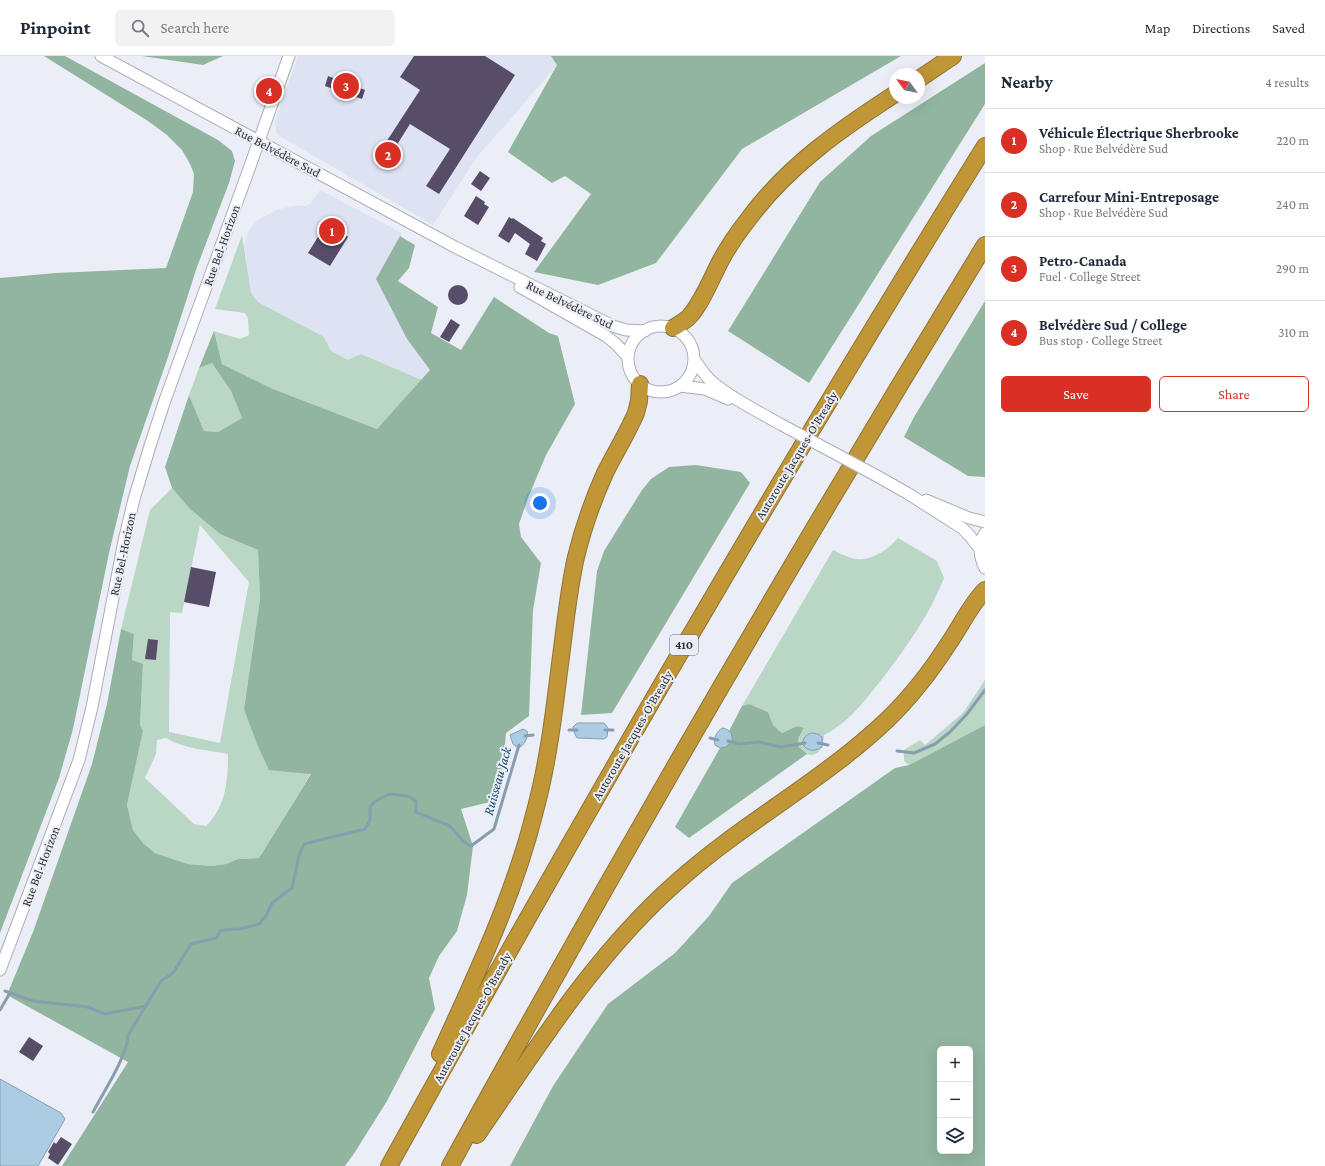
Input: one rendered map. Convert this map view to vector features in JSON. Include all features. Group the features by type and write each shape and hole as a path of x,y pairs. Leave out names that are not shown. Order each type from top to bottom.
{"highway":[{"path":"925,74 953,56"},
{"path":"673,328 686,320 692,314 721,260 736,236 775,186 827,140 889,98"},
{"name":"Autoroute Jacques-O'Bready","path":"393,1160 534,906 682,648 843,377 985,146"},
{"path":"450,1166 561,965 696,730 836,491 985,245"},
{"path":"393,1160 496,927 523,853 538,799 549,746 567,607 577,555 595,497 636,413 639,401 640,384"},
{"path":"456,1166 561,1015 599,964 624,934 664,894 696,866 837,762 887,720 923,679 977,599 985,590"}],"street":[{"name":"Rue Belvédère Sud","path":"101,56 455,247 613,326 626,330 644,331"},
{"name":"Rue Bel-Horizon","path":"0,970 79,760 92,707 124,541 136,493 165,400 289,56"},
{"name":"Rue Belvédère Sud","path":"455,247 602,334 616,344 628,357"},
{"path":"658,326 673,328 687,339 692,349 694,359 690,374 680,386 669,391 658,392 650,390 634,379 631,372 628,357 633,342 644,331 658,326"},
{"path":"694,359 713,381 755,410 907,493 962,528 980,549"},
{"path":"680,386 710,391 755,410"},
{"path":"907,493 953,510 969,518 985,522"},
{"path":"985,533 981,541 980,549 981,558 985,568"}],"shaded area":[{"path":"298,56 551,56 557,65 479,154 433,225 278,135 276,132 275,122"},
{"path":"320,190 402,233 376,279 407,339 430,369 422,380 361,354 348,360 331,351 324,337 258,302 251,293 244,245 252,226 258,220 276,210 292,206 306,206 311,203"}],"green space":[{"path":"44,56 65,56 218,140 232,151 235,161 229,183 197,267 168,357 130,466 109,553 73,729 59,778 0,933 0,278 56,273 166,268 193,192 194,174 182,150 167,135 148,121"},
{"path":"142,56 223,56 203,65"},
{"path":"551,56 901,56 742,149 656,263 598,285 534,272 591,194 565,176 552,183 508,152 557,65"},
{"path":"985,63 985,104 809,383 728,331 820,182 871,136 921,104 925,104 925,101"},
{"path":"242,235 251,293 258,302 324,337 331,351 348,360 361,354 422,380 377,429 273,389 222,364 214,331 240,339 249,335 248,319 245,313 215,309"},
{"path":"400,236 415,245 409,268 398,281 438,307 431,333 461,350 494,297 549,333 558,336 575,404 546,455 519,524 521,537 541,563 533,610 529,716 506,733 505,745 509,749 490,802 461,809 473,846 467,895 457,931 439,956 429,978 435,1009 387,1101 345,1166 62,1166 128,1062 7,995 33,932 92,764 107,704 121,629 134,634 132,660 143,664 140,725 143,731 127,805 133,830 143,843 155,853 188,864 212,866 226,864 238,859 259,858 311,774 269,770 257,744 244,709 260,599 258,550 220,534 190,509 172,488 165,467 189,395 204,431 218,432 242,418 231,391 212,363 199,368 214,331 222,364 273,389 377,429 430,370 407,339 376,279"},
{"path":"985,301 985,477 968,476 904,437 914,417"},
{"path":"212,363 231,391 242,418 218,432 204,431 189,395 199,368"},
{"path":"696,465 741,472 750,483 612,713 581,715 597,571 604,551 642,490 651,479 669,467"},
{"path":"172,488 190,509 220,534 258,550 260,599 244,709 311,773 259,858 238,859 226,864 212,866 188,864 155,853 143,843 133,830 127,805 143,731 140,726 143,665 132,660 134,634 121,629 150,510","holes":["200,525 249,582 220,743 169,732 170,612 182,613","148,639 158,640 156,660 146,658","166,738 180,745 228,754 226,783 222,802 213,819 206,826 194,824 145,778 156,754 157,740"]},
{"path":"898,538 937,561 944,578 918,629 865,701 842,723 824,735 822,746 822,738 818,734 812,733 813,750 821,747 815,754 807,754 799,747 798,739 804,729 797,726 782,733 773,725 768,712 749,704 742,706 833,550 851,558 865,559 877,555"},
{"path":"985,680 985,725 909,765 904,761 904,750 920,740 925,745 963,713"},
{"path":"749,704 768,712 773,725 782,733 797,726 804,728 798,739 799,747 807,754 689,838 675,827 720,748 723,748 731,733 729,731 742,706"},
{"path":"985,725 985,1166 510,1166 553,1086 608,1004 675,953 709,916 732,883 895,768 909,765"}],"water":[{"path":"577,723 604,723 608,728 607,737 604,739 577,738 573,727"},
{"path":"723,728 728,730 732,736 732,741 726,747 720,748 715,745 715,738 717,733"},
{"path":"523,729 527,731 527,738 518,748 513,744 510,735"},
{"path":"812,733 818,734 822,737 822,747 812,750 807,749 803,745 805,737"},
{"path":"0,1079 61,1113 65,1119 38,1166 0,1166"}],"building":[{"path":"414,56 485,56 515,75 439,194 426,186 450,149 410,124 388,159 379,153 420,90 400,77"},
{"path":"328,76 365,90 362,99 325,86"},
{"path":"480,171 490,178 481,191 471,184"},
{"path":"476,196 485,202 484,204 489,207 478,225 464,216"},
{"path":"509,217 512,219 513,218 543,238 541,241 546,244 537,261 525,254 530,244 515,233 509,243 498,236"},
{"path":"326,224 348,237 330,266 308,253"},
{"path":"454,285 462,285 468,291 468,299 462,305 454,305 448,299 448,291"},
{"path":"451,319 460,325 449,342 440,337"},
{"path":"191,567 216,572 209,607 184,602"},
{"path":"148,639 158,640 156,660 145,659"},
{"path":"29,1037 43,1046 33,1061 19,1052"},
{"path":"61,1137 72,1144 58,1165 48,1158 50,1154 48,1152 54,1142 56,1144"}],"waterway":[{"name":"Ruisseau Jack","path":"897,751 914,753 935,744 950,732 967,714 985,690"},
{"name":"Ruisseau Jack","path":"569,730 577,730"},
{"name":"Ruisseau Jack","path":"605,730 613,730"},
{"name":"Ruisseau Jack","path":"525,736 533,735"},
{"name":"Ruisseau Jack","path":"710,738 718,740"},
{"name":"Ruisseau Jack","path":"728,741 739,744 759,742 781,747 805,743"},
{"name":"Ruisseau Jack","path":"818,743 828,745"},
{"name":"Ruisseau Jack","path":"93,1112 120,1063 127,1043 128,1035 161,981 173,973 191,944 216,938 221,930 240,929 259,924 266,916 272,903 292,888 299,855 304,844 365,829 370,820 370,807 374,802 389,794 408,796 416,801 416,812 450,826 464,842 471,846 494,829 519,745"},
{"name":"Ruisseau Jack","path":"5,991 33,1001 88,1007 105,1014 146,1006"},
{"path":"0,1010 10,993"}],"place":[{"name":"Petro-Canada","path":"346,86"},
{"name":"Belvédère Sud / College","path":"269,91"},
{"name":"Carrefour Mini-Entreposage","path":"388,155"},
{"name":"Véhicule Électrique Sherbrooke","path":"332,231"}]}
